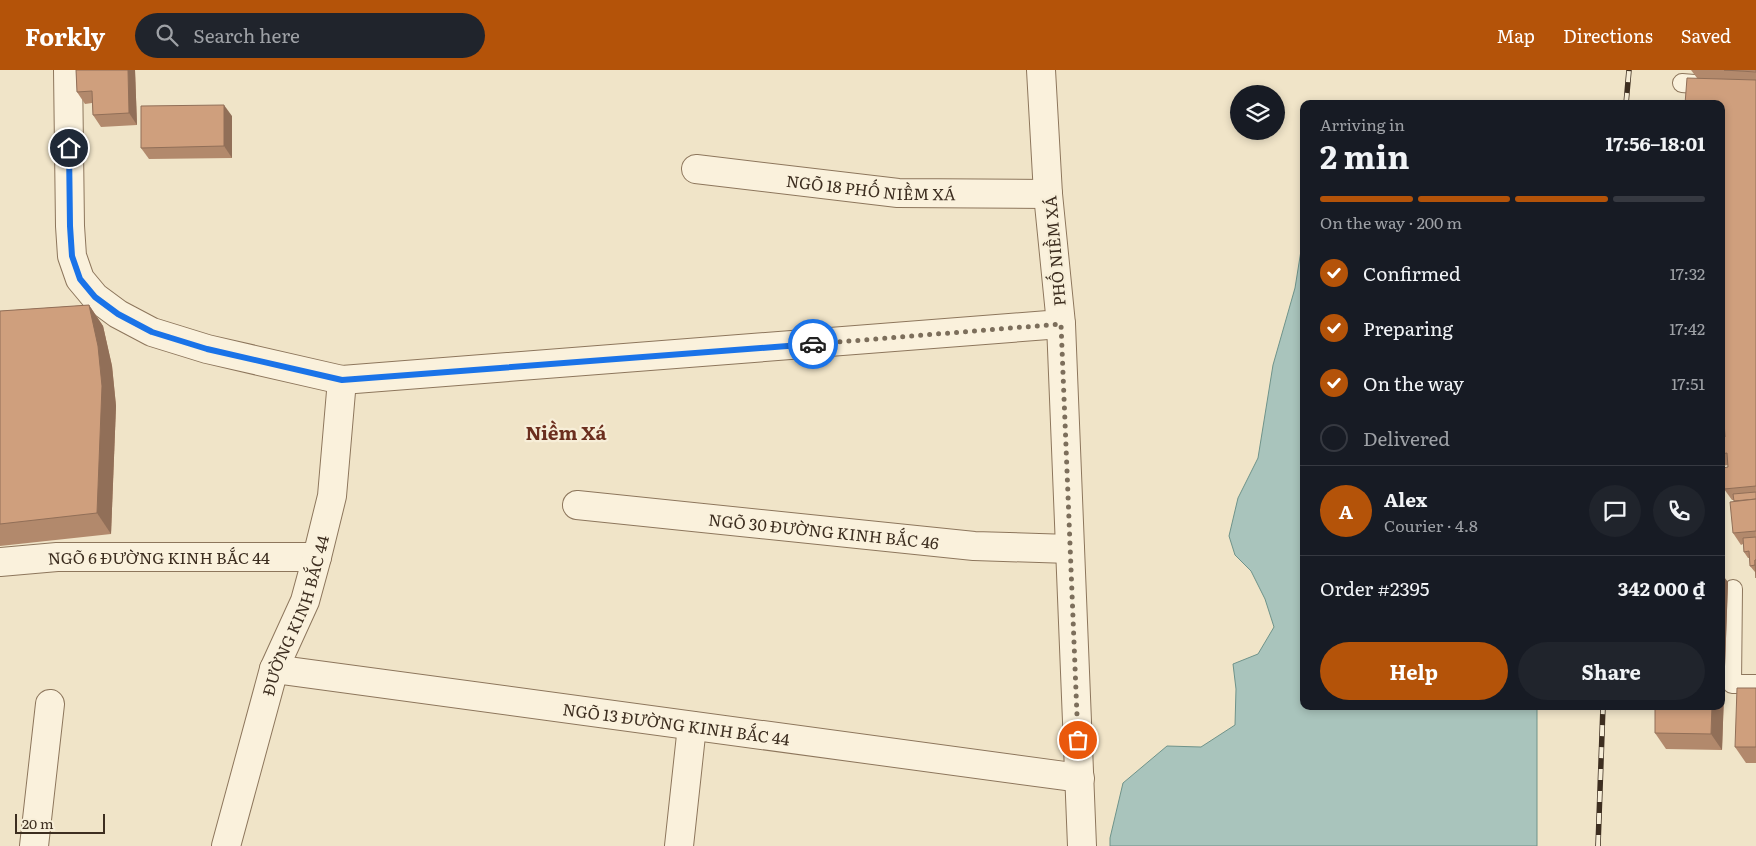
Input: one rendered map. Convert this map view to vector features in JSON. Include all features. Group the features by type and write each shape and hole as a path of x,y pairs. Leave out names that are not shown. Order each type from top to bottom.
{"street":[{"name":"PHỐ NIỀM XÁ","path":"68,70 72,256 80,279 95,297 118,314 152,332 207,349 342,380 1061,324 1048,194 1041,70"},
{"name":"NGÕ 18 PHỐ NIỀM XÁ","path":"696,169 898,192 1048,194"},
{"path":"1061,324 1082,846"},
{"name":"ĐƯỜNG KINH BẮC 44","path":"226,846 274,669 304,601 318,557 332,496 342,380"},
{"name":"NGÕ 30 ĐƯỜNG KINH BẮC 46","path":"577,505 974,546 1070,549"},
{"name":"NGÕ 6 ĐƯỜNG KINH BẮC 44","path":"0,562 57,557 318,557"},
{"name":"NGÕ 13 ĐƯỜNG KINH BẮC 44","path":"274,669 1080,778"},
{"path":"34,846 50,704"},
{"path":"679,846 692,726"}],"lane":[{"path":"1682,83 1756,89"},
{"path":"1733,589 1732,684 1756,684"}],"water":[{"path":"1300,257 1300,710 1537,710 1537,846 1110,846 1110,838 1123,783 1167,746 1201,747 1235,725 1236,689 1233,664 1258,654 1274,627 1265,599 1251,571 1235,555 1229,536 1238,498 1258,458 1273,365 1295,288"}],"building":[{"path":"76,70 128,70 129,113 93,115 92,91 77,92"},
{"path":"1724,70 1756,70 1756,72"},
{"path":"1687,78 1756,80 1756,486 1725,489 1725,468 1728,467 1727,453 1725,453 1725,100 1685,100"},
{"path":"224,105 224,146 141,148 141,106"},
{"path":"89,305 98,346 102,386 97,513 0,524 0,311"},
{"path":"1756,492 1756,499 1734,501 1733,494"},
{"path":"1756,499 1756,531 1733,533 1730,502"},
{"path":"1756,537 1755,565 1750,566 1749,551 1744,552 1743,538"},
{"path":"1737,688 1756,688 1756,747 1735,747"},
{"path":"1655,710 1712,710 1711,734 1655,733"}],"railway":[{"path":"1626,100 1629,70"},
{"path":"1598,846 1603,710"}],"way so far":[{"path":"813,344 1061,324 1078,740"}],"district":[{"name":"Niềm Xá","path":"566,432"}],"route":[{"path":"69,148 72,256 80,279 95,297 118,314 152,332 207,349 342,380 813,344"}]}
